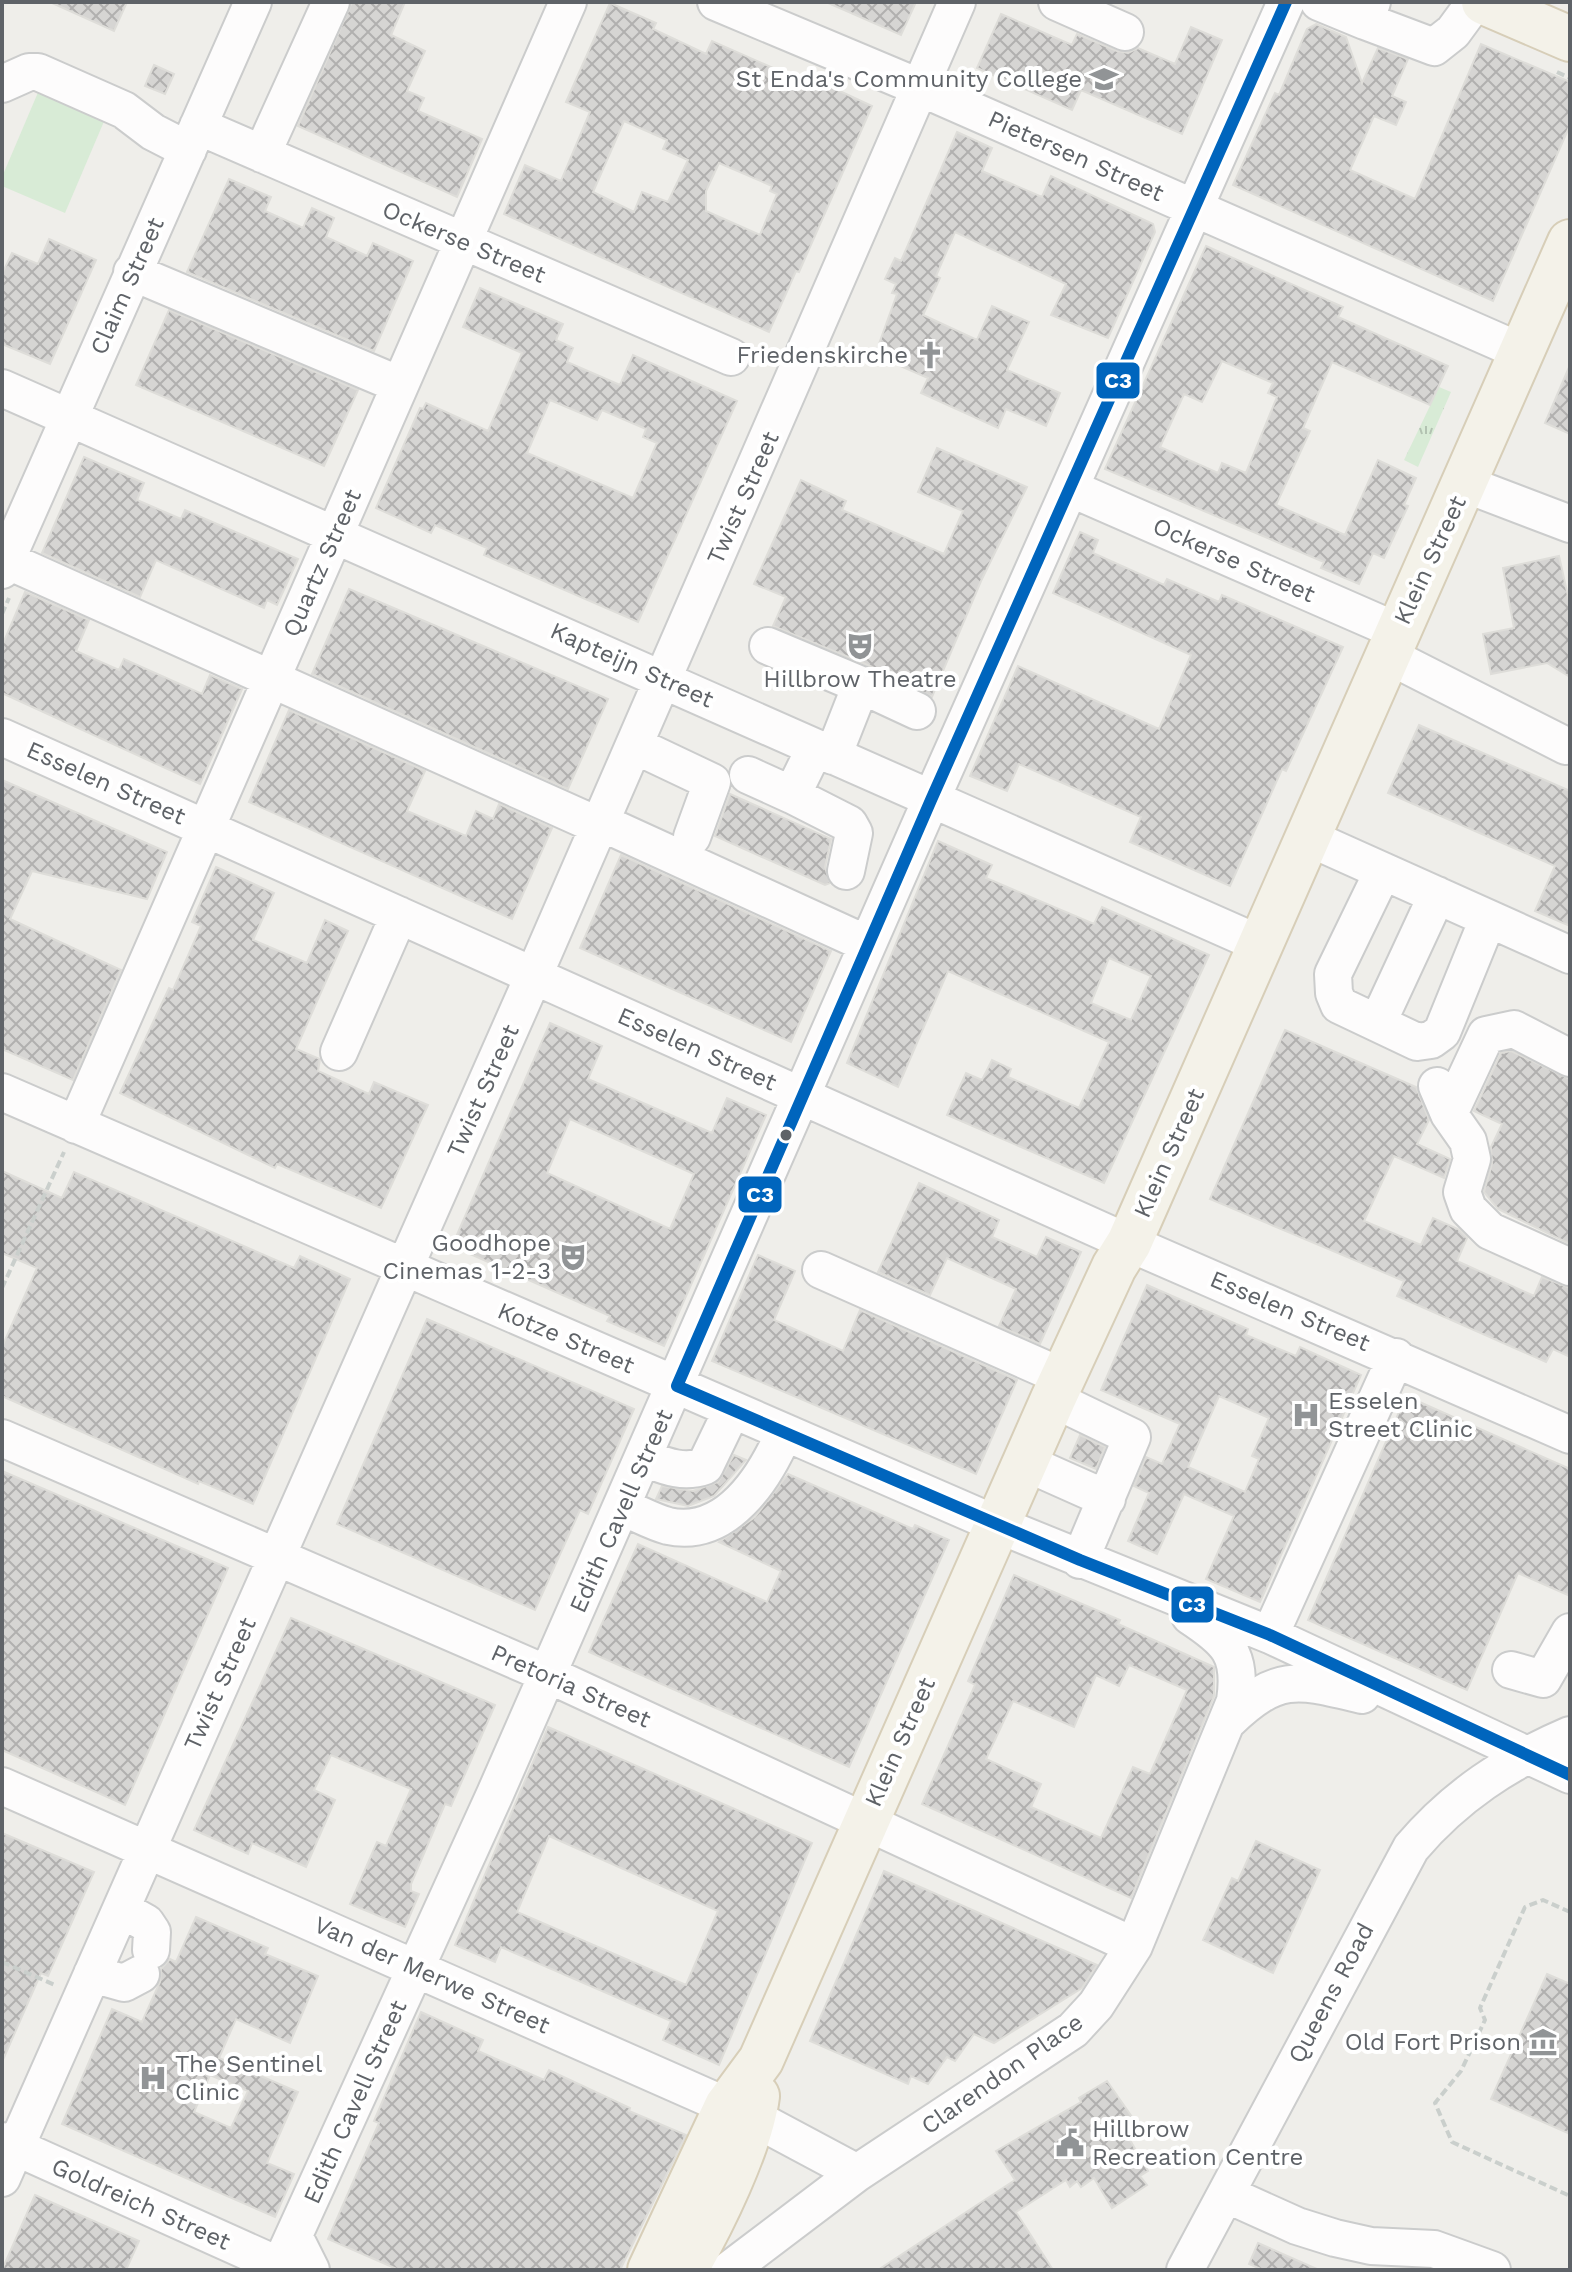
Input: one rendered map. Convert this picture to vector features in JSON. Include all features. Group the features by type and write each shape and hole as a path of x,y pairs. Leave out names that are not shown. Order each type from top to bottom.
{"main road":[{"path":"1484,2 1570,39"},
{"name":"Klein Street","path":"685,2270 708,2226 741,2112 761,2060 865,1819 1024,1462 1129,1243 1570,242"},
{"path":"650,2270 741,2112"}],"street":[{"name":"Claim Street","path":"4,565 253,2"},
{"path":"262,154 331,2"},
{"name":"Quartz Street","path":"76,1125 568,2"},
{"name":"Pietersen Street","path":"716,2 921,88 1522,352"},
{"name":"Twist Street","path":"7,2156 87,1986 405,1268 957,2"},
{"path":"1057,2 1125,32"},
{"name":"Edith Cavell Street","path":"291,2261 416,1968 677,1386 867,944 1286,2"},
{"path":"1319,2 1369,12 1434,47 1453,32 1475,2"},
{"name":"Ockerse Street","path":"2,84 29,72 38,72 124,110 153,132 262,154 731,357"},
{"path":"132,272 400,385"},
{"name":"Kapteijn Street","path":"2,388 1260,944"},
{"path":"1470,473 1570,501"},
{"path":"1470,473 1570,524"},
{"name":"Ockerse Street","path":"1072,489 1392,643 1566,746"},
{"path":"4,565 600,824 867,944"},
{"path":"768,646 917,711"},
{"path":"792,795 824,752 861,685"},
{"name":"Esselen Street","path":"2,737 1129,1243 1570,1435"},
{"path":"634,745 712,782 692,837"},
{"path":"748,775 849,824 854,833 846,871"},
{"path":"1307,837 1570,955"},
{"path":"1383,871 1333,974 1334,993 1339,1005 1417,1042 1431,1040 1442,1032 1488,919"},
{"path":"1378,1022 1437,895"},
{"path":"339,1052 399,915"},
{"path":"1570,1058 1514,1029 1486,1035 1443,1100 1468,1141 1472,1159 1462,1192 1468,1209 1490,1231 1570,1267"},
{"name":"Kotze Street","path":"2,1092 1080,1560 1270,1635 1570,1775"},
{"path":"821,1270 1058,1388 1132,1437 1080,1560"},
{"path":"1270,1635 1396,1357"},
{"path":"644,1458 672,1469 693,1470 705,1466 732,1410"},
{"path":"622,1507 670,1526 695,1526 715,1518 742,1500 769,1466 784,1433"},
{"name":"Pretoria Street","path":"2,1438 547,1674 1134,1946"},
{"path":"1024,1462 1107,1499"},
{"path":"705,1466 742,1500"},
{"name":"Clarendon Place","path":"731,2269 857,2173 1073,2030 1096,2005 1134,1946 1229,1720 1238,1681 1235,1657 1218,1636 1145,1587"},
{"path":"1511,1670 1543,1679 1570,1632"},
{"name":"Clarendon Place","path":"1229,1720 1262,1693 1288,1682 1324,1686 1437,1714"},
{"name":"Queens Road","path":"1185,2270 1411,1848 1438,1816 1463,1795 1524,1755 1570,1735"},
{"name":"Van der Merwe Street","path":"2,1786 741,2112 857,2173"},
{"path":"87,1986 124,1983 146,1962 152,1932 146,1923 121,1909"},
{"name":"Goldreich Street","path":"7,2156 291,2261"},
{"path":"1226,2194 1297,2226 1335,2238 1371,2246 1434,2249 1492,2270"}],"path":[{"path":"2,1288 76,1125"},
{"path":"1570,1912 1543,1900 1525,1907 1480,2008 1485,2020 1461,2071 1435,2103 1452,2142 1570,2196"},
{"path":"2,1962 87,1986"}],"green space":[{"path":"45,76 111,105 65,213 2,186 2,177"},
{"path":"1439,387 1451,392 1418,467 1404,460"}],"building":[{"path":"50,2 127,2 114,31"},
{"path":"352,2 405,2 391,35 425,51 407,91 424,98 418,111 482,139 457,197 298,126"},
{"path":"826,2 916,2 901,35"},
{"path":"610,3 656,23 653,29 706,54 712,41 816,87 818,81 872,106 799,272 796,271 769,332 504,214 525,165 561,181 590,112 566,102","holes":["624,121 667,140 663,149 688,160 668,202 642,192 634,212 593,192","719,163 772,186 770,191 777,194 760,235 706,211 706,191"]},
{"name":"St Enda's Community College","path":"1001,14 1072,45 1077,34 1117,51 1128,53 1138,48 1175,64 1191,27 1222,40 1182,134 1081,90 1072,110 977,68"},
{"path":"1316,24 1346,37 1362,83 1378,48 1408,59 1392,96 1406,102 1396,125 1374,116 1350,170 1415,199 1481,44 1570,82 1570,125 1493,301 1233,185 1275,93 1279,95 1307,29"},
{"path":"154,65 174,74 165,94 145,86"},
{"path":"957,132 992,148 982,171 1042,197 1051,176 1153,224 1155,232 1108,338 1051,315 1066,284 955,232 936,276 940,278 923,315 977,340 992,306 1029,322 1007,370 1060,393 1046,426 1006,409 998,428 921,393 928,378 875,355 897,294 892,293 896,284 885,279 895,258 901,261"},
{"path":"229,179 271,197 265,211 303,228 312,208 334,218 326,237 367,256 373,243 413,261 374,351 187,272"},
{"path":"49,239 96,260 50,364 2,344 2,274 12,253 38,264"},
{"path":"1206,246 1343,307 1338,317 1448,366 1430,405 1332,362 1303,428 1310,431 1276,505 1345,535 1378,460 1416,478 1404,505 1408,506 1384,558 1373,553 1359,584 1321,568 1324,562 1105,469","holes":["1222,361 1273,383 1268,393 1277,397 1246,473 1222,463 1218,473 1160,447 1184,394 1202,402"]},
{"path":"480,288 563,324 556,340 573,348 567,362 620,385 633,355 737,401 638,622 484,555 487,548 435,525 431,533 376,508 420,408 423,409 426,403 488,431 522,353 463,327","holes":["550,400 597,420 602,410 646,429 643,437 657,443 633,498 527,453"]},
{"path":"169,310 358,390 324,466 136,385"},
{"path":"1570,365 1570,434 1545,423"},
{"path":"937,448 1027,487 981,581 932,697 870,666 773,626 786,597 754,584 801,480 846,501 842,510 944,554 963,511 918,492"},
{"path":"84,457 144,483 137,500 181,519 185,510 298,559 277,605 267,600 264,608 156,560 140,597 42,553"},
{"path":"1080,532 1098,540 1093,553 1164,585 1167,579 1219,602 1222,595 1343,647 1286,771 1282,769 1230,886 1130,842 1141,817 1019,764 1007,791 970,776 1018,666 1159,729 1191,655 1053,593"},
{"path":"1559,556 1570,605 1570,677 1547,663 1491,674 1483,634 1514,628 1503,568"},
{"path":"349,589 608,699 568,789 312,674"},
{"path":"25,592 89,620 76,651 119,670 124,659 202,694 210,675 242,689 200,784 2,693 2,646"},
{"path":"289,710 425,771 407,811 466,836 476,811 493,819 499,804 552,828 512,919 249,802"},
{"path":"1419,725 1570,791 1570,926 1535,911 1555,866 1388,793"},
{"path":"2,780 167,852 147,899 32,871 10,919 121,970 73,1080 2,1049"},
{"path":"730,794 831,839 825,867 830,883 825,885 715,836"},
{"path":"938,841 992,865 986,878 1094,924 1102,907 1209,955 1104,1183 947,1115 966,1073 982,1080 992,1060 1011,1069 1008,1077 1079,1108 1109,1042 948,971 898,1087 847,1063","holes":["1109,958 1151,976 1131,1020 1091,1003"]},
{"path":"621,855 831,951 791,1042 580,948"},
{"path":"216,867 274,893 253,940 307,963 325,920 348,931 296,1049 320,1059 318,1071 369,1094 374,1082 428,1105 381,1208 277,1164 275,1168 120,1093 169,988 173,990 201,926 192,922"},
{"path":"550,1023 602,1046 588,1079 712,1133 727,1098 766,1115 664,1346 607,1321 610,1316 452,1246","holes":["570,1119 694,1174 670,1229 547,1173"]},
{"path":"1285,1030 1416,1087 1429,1120 1417,1144 1450,1159 1444,1178 1394,1156 1364,1221 1421,1245 1433,1218 1458,1229 1467,1238 1457,1261 1534,1296 1542,1277 1570,1288 1570,1357 1553,1349 1546,1362 1397,1296 1404,1281 1210,1199"},
{"path":"1511,1051 1570,1079 1570,1244 1498,1209 1484,1192 1492,1164 1491,1147 1502,1124 1474,1111 1501,1053"},
{"path":"2,1171 62,1198 74,1172 294,1268 300,1256 350,1279 253,1504 199,1481 198,1484 2,1396 2,1347 37,1268 2,1253"},
{"path":"919,1183 999,1220 992,1237 1037,1257 1046,1237 1081,1252 1040,1344 999,1326 1016,1289 947,1258 930,1295 878,1272"},
{"path":"758,1255 795,1271 774,1320 843,1351 860,1310 1017,1380 976,1474 712,1361"},
{"path":"1147,1285 1248,1329 1246,1335 1296,1356 1300,1347 1361,1375 1260,1602 1206,1579 1234,1516 1184,1494 1157,1554 1128,1541 1149,1493 1134,1486 1146,1457 1162,1464 1180,1424 1101,1390","holes":["1219,1396 1269,1418 1252,1456 1259,1459 1245,1492 1188,1467"]},
{"path":"427,1319 634,1409 588,1514 580,1510 535,1610 337,1524"},
{"path":"1406,1396 1570,1469 1570,1596 1518,1573 1467,1690 1308,1620"},
{"path":"1080,1435 1105,1447 1096,1469 1070,1458"},
{"path":"734,1455 746,1460 714,1496 688,1506 656,1499 662,1486 693,1491 718,1482"},
{"path":"2,1471 228,1568 125,1805 2,1750"},
{"path":"788,1474 913,1529 915,1525 949,1540 849,1767 589,1652 638,1544 767,1602 781,1571 719,1542 755,1517"},
{"path":"1014,1575 1120,1620 1118,1624 1214,1667 1214,1696 1131,1898 922,1804 975,1685 968,1681","holes":["1129,1665 1187,1690 1150,1774 1133,1767 1101,1838 1031,1807 1041,1784 986,1759 1013,1701 1074,1727 1096,1675 1119,1686"]},
{"path":"291,1618 495,1705 451,1806 445,1804 411,1884 411,1891 419,1894 405,1927 350,1904 377,1842 386,1846 411,1789 331,1755 314,1790 335,1800 306,1867 252,1843 248,1854 194,1830"},
{"path":"548,1727 812,1843 719,2065 663,2040 671,2021 501,1947 495,1962 455,1945","holes":["549,1836 718,1911 686,1985 517,1912"]},
{"path":"2,1833 94,1872 48,1976 41,1973 2,2062"},
{"path":"1256,1841 1320,1870 1273,1973 1203,1940 1232,1878 1238,1881"},
{"path":"884,1871 1097,1965 1082,1988 994,2043 974,2034 955,2061 947,2057 928,2084 911,2076 908,2084 810,2041"},
{"path":"196,1917 268,1948 265,1954 318,1976 290,2043 236,2019 219,2058 298,2092 267,2163 294,2174 275,2217 62,2124 112,2009 142,2022 160,1982 161,1969 170,1959 176,1962","holes":["210,2075 248,2091 231,2128 194,2112"]},
{"name":"Old Fort Prison","path":"1547,1974 1570,1984 1570,2134 1491,2099"},
{"path":"421,2012 483,2040 478,2051 544,2080 549,2070 630,2108 629,2111 686,2135 620,2270 399,2270 328,2239 379,2123 374,2121"},
{"path":"1107,2081 1139,2127 1127,2135 1148,2171 1140,2176 1147,2185 1112,2208 1094,2178 1081,2187 1077,2181 1070,2187 1066,2180 1016,2212 1053,2270 878,2270 1015,2180 996,2151 1081,2102 1079,2098"},
{"path":"35,2195 139,2241 126,2270 2,2270"},
{"path":"1258,2243 1319,2270 1263,2270 1249,2264"}],"transit line":[{"name":"C3","path":"1286,2 931,800 677,1386 1080,1560 1270,1635 1570,1775"}],"place":[{"name":"St Enda's Community College","path":"1104,79"},
{"name":"Friedenskirche","path":"930,355"},
{"name":"Hillbrow Theatre","path":"860,646"},
{"name":"Goodhope Cinemas 1-2-3","path":"573,1257"},
{"name":"Esselen Street Clinic","path":"1306,1415"},
{"name":"Old Fort Prison","path":"1543,2042"},
{"name":"The Sentinel Clinic","path":"153,2078"},
{"name":"Hillbrow Recreation Centre","path":"1070,2143"}]}
